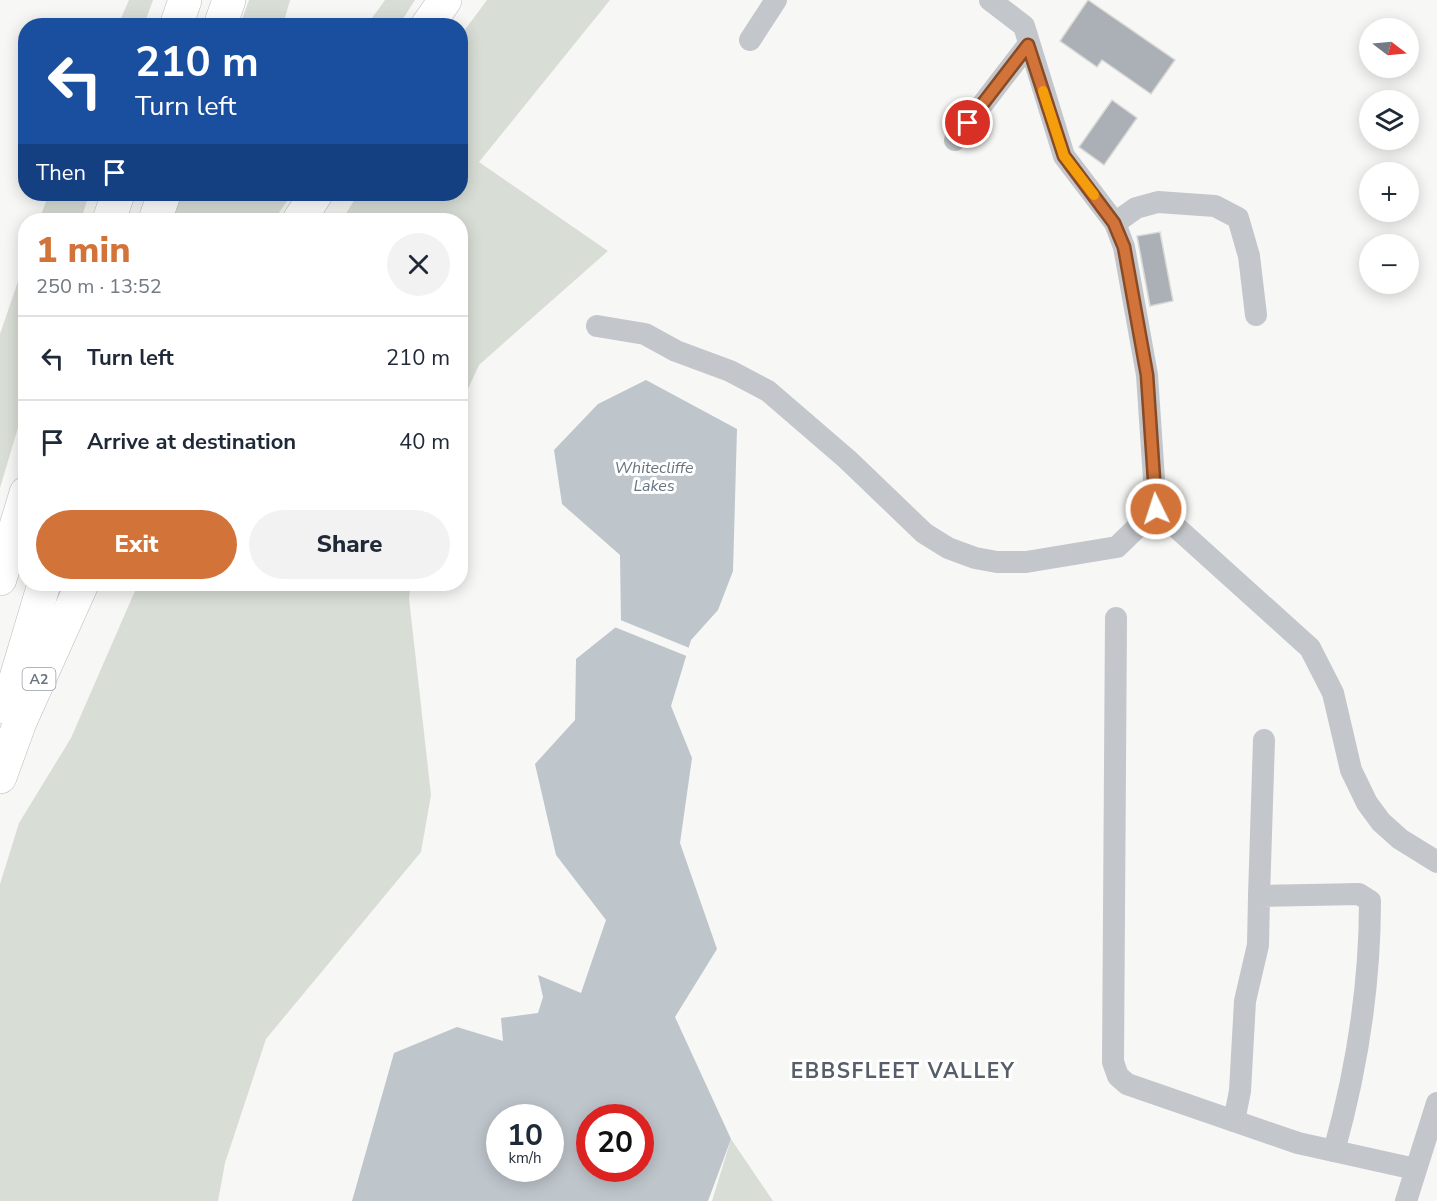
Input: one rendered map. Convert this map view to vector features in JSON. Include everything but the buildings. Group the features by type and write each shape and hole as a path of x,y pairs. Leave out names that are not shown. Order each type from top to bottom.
{"highway":[{"path":"179,18 185,0"},
{"path":"223,18 229,0"},
{"path":"433,18 445,0"},
{"path":"0,579 18,519"},
{"name":"A2","path":"0,731 42,591"},
{"name":"A2","path":"0,777 20,722 78,591"}],"street":[{"path":"750,40 776,0"},
{"path":"990,0 1024,26 1064,156 1114,223 1124,247 1138,351 1147,375 1156,509 1310,648 1329,684 1351,770 1366,803 1400,839 1437,862"},
{"path":"955,140 1028,45"},
{"path":"1114,223 1136,208 1158,202 1215,206 1238,218 1249,256 1256,315"},
{"path":"597,326 645,334 676,351 730,371 763,388 848,460 924,533 948,548 975,558 997,562 1026,562 1117,548 1156,509"},
{"path":"1116,618 1114,1069 1127,1084 1298,1143 1415,1169"},
{"path":"1234,1121 1240,1091 1245,1001 1258,945 1264,740"},
{"path":"1259,896 1355,894 1365,896 1370,902 1366,990 1353,1074 1334,1150"},
{"path":"1406,1201 1437,1103"}],"shaded area":[{"path":"129,0 153,0 147,18 121,18"},
{"path":"249,0 290,0 285,18 243,18"},
{"path":"385,0 415,0 403,18 372,18"},
{"path":"487,0 610,0 479,162 608,251 479,365 468,389 468,213 346,213 354,201 468,201 468,26"},
{"path":"46,201 87,201 83,213 42,213"},
{"path":"178,201 287,201 279,213 173,213"},
{"path":"18,281 18,428 0,488 0,334"},
{"path":"135,591 410,591 431,795 421,852 266,1039 225,1163 218,1201 0,1201 0,884 19,823 71,738"},
{"path":"731,1139 773,1201 712,1201"}],"water":[{"name":"Whitecliffe Lakes","path":"646,380 737,429 733,571 718,610 691,640 671,706 692,758 680,843 717,949 675,1017 731,1139 708,1201 352,1201 394,1053 457,1027 503,1041 501,1018 538,1013 543,997 538,975 581,993 606,920 556,855 535,764 575,720 576,659 621,623 620,555 562,504 554,450 598,404"}],"pier":[{"path":"618,619 692,649 689,657 612,626"}],"slow traffic":[{"path":"1043,91 1064,156 1094,195"}],"district":[{"name":"EBBSFLEET VALLEY","path":"903,1071"}],"route":[{"path":"968,123 1028,45 1064,156 1114,223 1124,247 1147,375 1156,509"}]}
